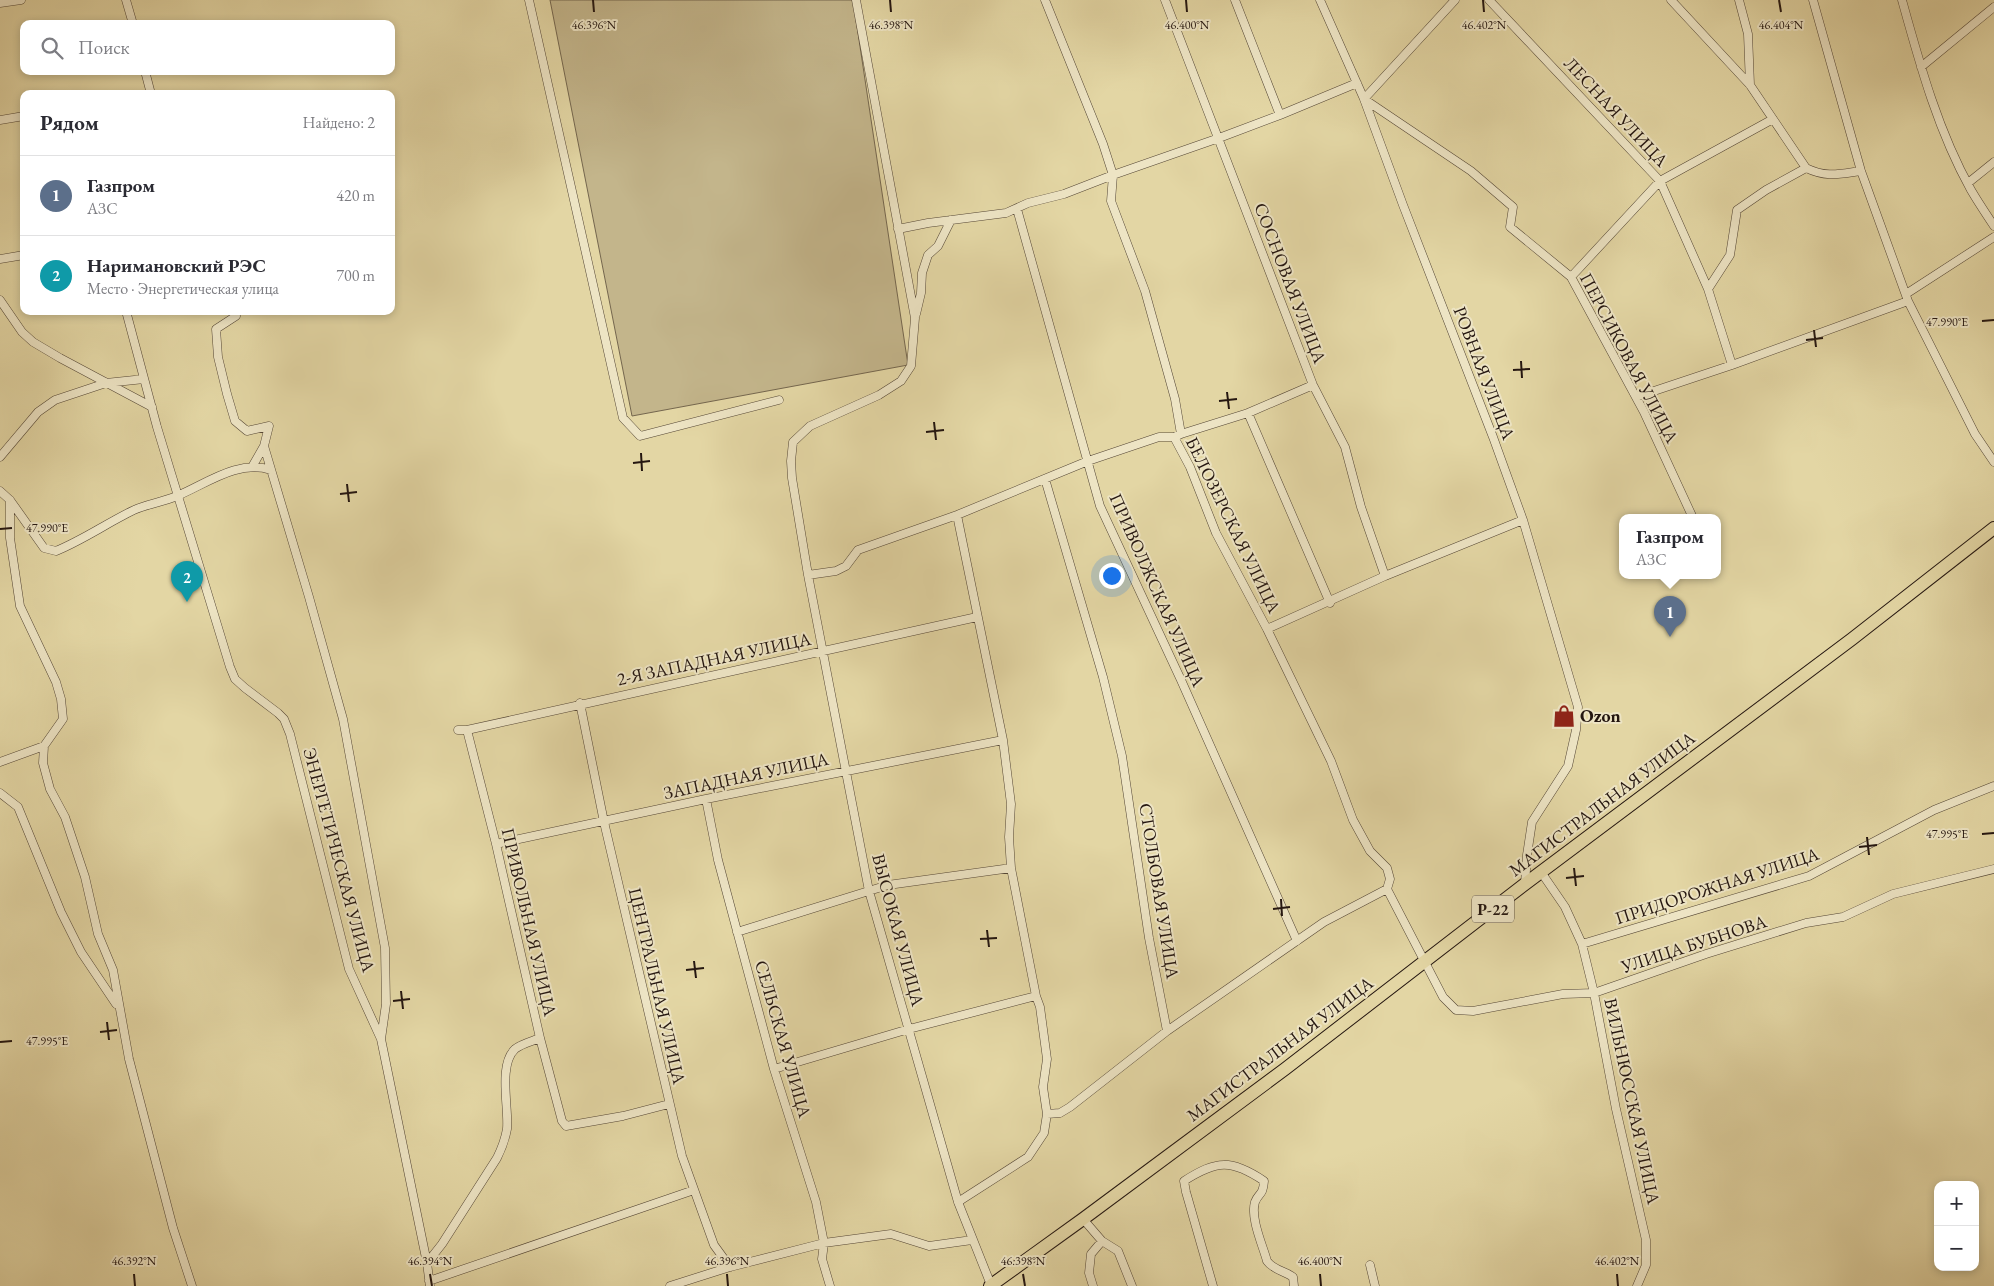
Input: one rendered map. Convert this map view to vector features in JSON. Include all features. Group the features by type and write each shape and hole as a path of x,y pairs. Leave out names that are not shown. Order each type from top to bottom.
{"highway":[{"name":"МАГИСТРАЛЬНАЯ УЛИЦА","path":"991,1286 1284,1069 1994,528"}],"street":[{"path":"0,3 21,0"},
{"path":"126,0 132,20"},
{"path":"529,0 622,418 640,436 779,400"},
{"path":"856,0 915,318"},
{"name":"БЕЛОЗЕРСКАЯ УЛИЦА","path":"1045,0 1103,144 1113,175 1111,201 1145,291 1175,399 1177,436 1216,533 1267,629 1331,761 1353,820 1370,851 1390,873 1387,889 1424,962"},
{"name":"СОСНОВАЯ УЛИЦА","path":"1165,0 1312,385 1345,447 1361,507 1385,576"},
{"path":"1235,0 1280,115"},
{"name":"РОВНАЯ УЛИЦА","path":"1320,0 1364,100 1402,205 1493,437 1523,520 1578,707 1576,730 1568,766 1532,822 1525,884"},
{"path":"1364,100 1455,0"},
{"name":"ЛЕСНАЯ УЛИЦА","path":"1489,0 1660,181 1708,289 1732,365"},
{"path":"1671,0 1750,85 1806,168 1830,176 1861,171"},
{"path":"1739,0 1748,34 1750,85"},
{"path":"1813,0 1861,171 1907,298 1975,434 1994,462"},
{"path":"1902,0 1921,67 1946,136 1968,183 1994,226"},
{"path":"1921,67 1994,7"},
{"path":"146,75 150,90"},
{"path":"898,228 1006,213 1028,203 1064,194 1219,138 1356,83"},
{"name":"ПЕРСИКОВАЯ УЛИЦА","path":"1364,100 1471,171 1513,207 1510,227 1571,277 1636,397 1691,514"},
{"path":"0,120 20,117"},
{"path":"1571,277 1660,181 1773,119"},
{"path":"1968,183 1994,162"},
{"path":"1708,289 1730,255 1737,210 1766,190 1806,168"},
{"name":"ПРИВОЛЖСКАЯ УЛИЦА","path":"1017,209 1100,506 1181,680 1297,941"},
{"path":"915,318 921,293 922,273 928,255 938,246 951,220"},
{"path":"1636,397 1732,365 1907,298 1994,237"},
{"path":"0,259 20,255"},
{"path":"0,300 22,332 33,342 152,407"},
{"name":"ЭНЕРГЕТИЧЕСКАЯ УЛИЦА","path":"127,315 178,496 230,667 235,678 260,701 284,719 290,734 349,969 381,1040 430,1283"},
{"path":"236,315 216,329 218,357 235,421 247,431 269,426 264,446 252,467"},
{"name":"ВЫСОКАЯ УЛИЦА","path":"915,318 911,366 900,381 878,394 810,426 793,442 792,478 822,652 868,891 958,1202 991,1286"},
{"path":"0,457 38,412 55,400 106,383 144,379"},
{"path":"808,575 836,571 846,566 858,550 957,515 1088,461 1159,437 1177,436 1248,413 1312,385"},
{"path":"1248,413 1330,602"},
{"path":"264,446 343,719 385,948 386,1004 381,1040"},
{"path":"0,491 10,500 44,548 56,551 135,510 178,496 203,482 252,467 262,467 271,470"},
{"name":"СТОЛБОВАЯ УЛИЦА","path":"1045,479 1103,677 1122,756 1149,938 1167,1031"},
{"path":"10,500 10,538 20,606 56,682 61,699 63,719 44,746 43,763 50,789 65,817 85,877 98,934 113,970 118,1008 129,1059 173,1228 192,1286"},
{"path":"957,515 1003,740 1011,804 1009,837 1011,868 1036,996 1040,1007 1047,1059 1043,1087 1047,1114 1044,1133 1028,1156 958,1202"},
{"path":"1267,629 1385,576 1523,520"},
{"name":"2-Я ЗАПАДНАЯ УЛИЦА","path":"458,730 467,730 580,703 977,617"},
{"name":"ЦЕНТРАЛЬНАЯ УЛИЦА","path":"580,703 604,822 682,1156 714,1245 730,1267"},
{"name":"ПРИВОЛЬНАЯ УЛИЦА","path":"427,1263 442,1244 497,1158 504,1143 507,1127 505,1082 510,1057 516,1048 540,1038 496,844 467,730"},
{"name":"ЗАПАДНАЯ УЛИЦА","path":"496,844 706,799 1003,740"},
{"path":"0,762 44,746"},
{"name":"ПРИДОРОЖНАЯ УЛИЦА","path":"1582,944 1809,876 1934,810 1994,786"},
{"path":"0,793 18,807 60,912 81,952 118,1008"},
{"name":"СЕЛЬСКАЯ УЛИЦА","path":"706,799 718,860 774,1069 816,1202 824,1243 822,1259 830,1286"},
{"path":"737,932 868,891 907,881 1011,868"},
{"name":"УЛИЦА БУБНОВА","path":"1424,962 1443,997 1456,1010 1473,1011 1563,994 1594,993 1706,954 1806,923 1843,917 1893,894 1994,869"},
{"name":"ВИЛЬНЮССКАЯ УЛИЦА","path":"1541,872 1566,906 1582,944 1594,993 1616,1109 1646,1240 1646,1265 1637,1286"},
{"path":"1047,1114 1060,1113 1070,1107 1167,1031 1324,922 1387,889"},
{"path":"774,1069 1036,996"},
{"path":"540,1038 562,1121 566,1126 623,1116 669,1104"},
{"path":"1213,1286 1184,1181 1201,1170 1225,1164 1246,1169 1264,1181 1264,1192 1255,1202 1255,1222 1267,1261 1271,1266 1285,1271 1293,1278 1294,1286"},
{"path":"430,1283 694,1190"},
{"path":"1083,1219 1102,1241 1118,1250 1132,1286"},
{"path":"670,1286 730,1267 824,1243 891,1234 929,1246 972,1240"},
{"path":"1093,1286 1090,1273 1092,1254 1102,1241"},
{"path":"1370,1264 1375,1286"}],"shaded area":[{"path":"550,0 853,0 908,365 632,416"}],"place":[{"name":"Наримановский РЭС","path":"187,602"},
{"name":"Газпром","path":"1670,637"},
{"name":"Ozon","path":"1564,716"}]}
